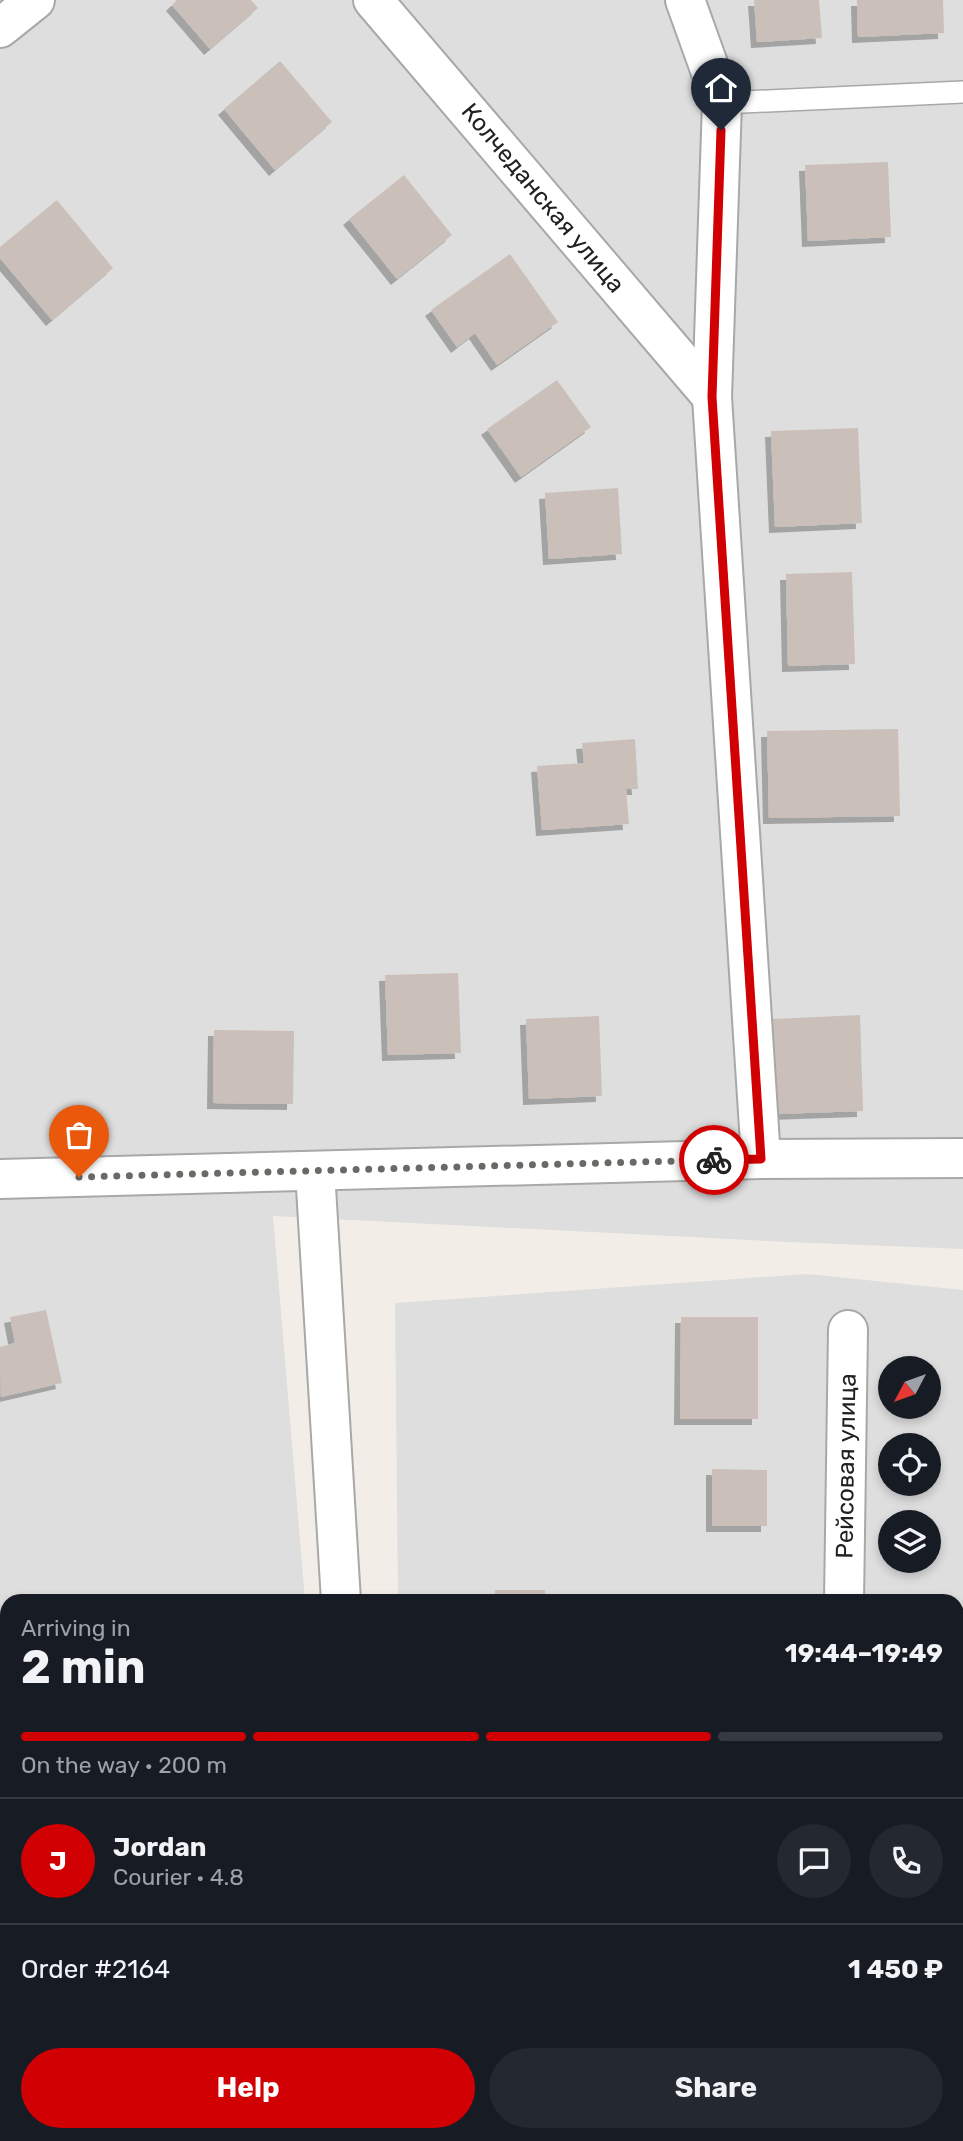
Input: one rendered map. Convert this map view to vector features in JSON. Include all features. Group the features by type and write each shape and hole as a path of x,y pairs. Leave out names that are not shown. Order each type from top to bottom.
{"street":[{"path":"0,28 35,0"},
{"name":"Колчеданская улица","path":"373,0 712,397"},
{"path":"685,0 722,103 712,397 761,1159"},
{"path":"0,1179 761,1159 963,1158"},
{"path":"315,1171 341,1594"},
{"name":"Рейсовая улица","path":"844,1594 848,1330"}],"lane":[{"path":"722,103 963,92"}],"shaded area":[{"path":"0,0 963,0 963,1249 273,1216 304,1594 0,1594"},
{"path":"808,1274 963,1290 963,1594 398,1594 395,1303"}],"building":[{"path":"177,0 251,0 258,8 210,49 172,5"},
{"path":"754,0 819,0 822,38 757,42"},
{"path":"857,0 943,0 944,33 858,37"},
{"path":"280,61 332,122 275,170 224,109"},
{"path":"888,162 891,237 808,241 805,165"},
{"path":"404,175 452,235 397,279 349,219"},
{"path":"57,200 113,268 52,320 0,258 0,247"},
{"path":"510,254 558,322 497,365 475,333 457,347 431,310"},
{"path":"557,380 591,427 521,477 487,429"},
{"path":"858,428 862,523 775,527 771,431"},
{"path":"618,488 622,554 549,559 545,493"},
{"path":"852,572 855,664 788,666 786,574"},
{"path":"898,729 900,816 769,818 767,731"},
{"path":"635,739 638,789 626,789 629,824 542,830 537,766 584,763 582,743"},
{"path":"458,973 461,1053 388,1055 385,975"},
{"path":"860,1015 863,1111 776,1114 773,1019"},
{"path":"599,1016 602,1096 529,1099 526,1019"},
{"path":"214,1030 294,1031 293,1104 213,1103"},
{"path":"46,1310 62,1383 1,1397 0,1347 15,1343 10,1317"},
{"path":"681,1317 758,1317 758,1419 680,1419"},
{"path":"712,1469 767,1470 767,1526 712,1526"},
{"path":"495,1590 545,1590 545,1594 495,1594"}],"way so far":[{"path":"79,1177 714,1160"}],"route":[{"path":"714,1160 761,1159 712,397 721,130"}]}
